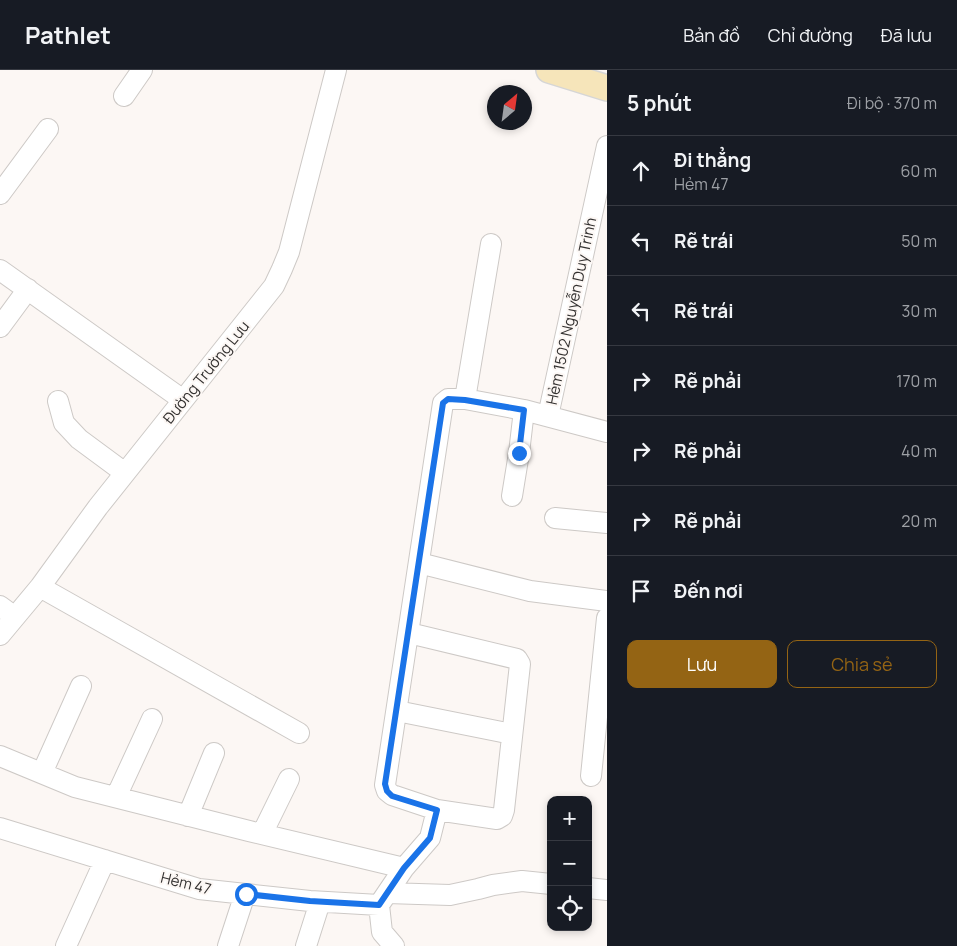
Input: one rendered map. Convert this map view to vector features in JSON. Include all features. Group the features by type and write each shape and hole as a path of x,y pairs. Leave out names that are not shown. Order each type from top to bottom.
{"main road":[{"path":"550,70 607,88"}],"street":[{"path":"124,96 142,70"},
{"name":"Đường Trường Lưu","path":"0,635 7,612 40,587 98,507 274,286 282,269 294,232 336,70"},
{"path":"0,194 48,129"},
{"name":"Hẻm 1502 Nguyễn Duy Trinh","path":"548,416 607,146"},
{"path":"465,400 491,244"},
{"path":"0,270 184,400"},
{"path":"0,327 28,289"},
{"path":"409,633 517,659 520,664 504,810 502,816 497,819 437,810 392,796 387,791 385,784 443,403 448,399 465,400 524,410 607,432"},
{"path":"58,400 64,423 79,439 125,473"},
{"path":"512,496 524,410"},
{"path":"555,518 607,524"},
{"path":"419,563 530,591 607,601"},
{"path":"40,587 299,733"},
{"path":"590,776 607,618"},
{"path":"42,773 81,686"},
{"path":"397,711 512,734"},
{"path":"116,797 152,719"},
{"path":"188,816 214,753"},
{"path":"0,756 76,787 404,868"},
{"path":"262,834 289,780"},
{"path":"394,946 382,932 383,899 404,868 430,838 437,810"},
{"name":"Hẻm 47","path":"0,828 200,889 320,902 450,894 494,884 522,881 547,884"},
{"path":"66,946 105,860"},
{"path":"592,888 607,890"},
{"path":"228,946 246,894"},
{"path":"306,946 320,902"}],"route":[{"path":"246,894 310,901 379,905 404,868 430,838 437,810 392,796 387,791 385,784 443,403 448,399 465,400 524,410 519,453"}]}
